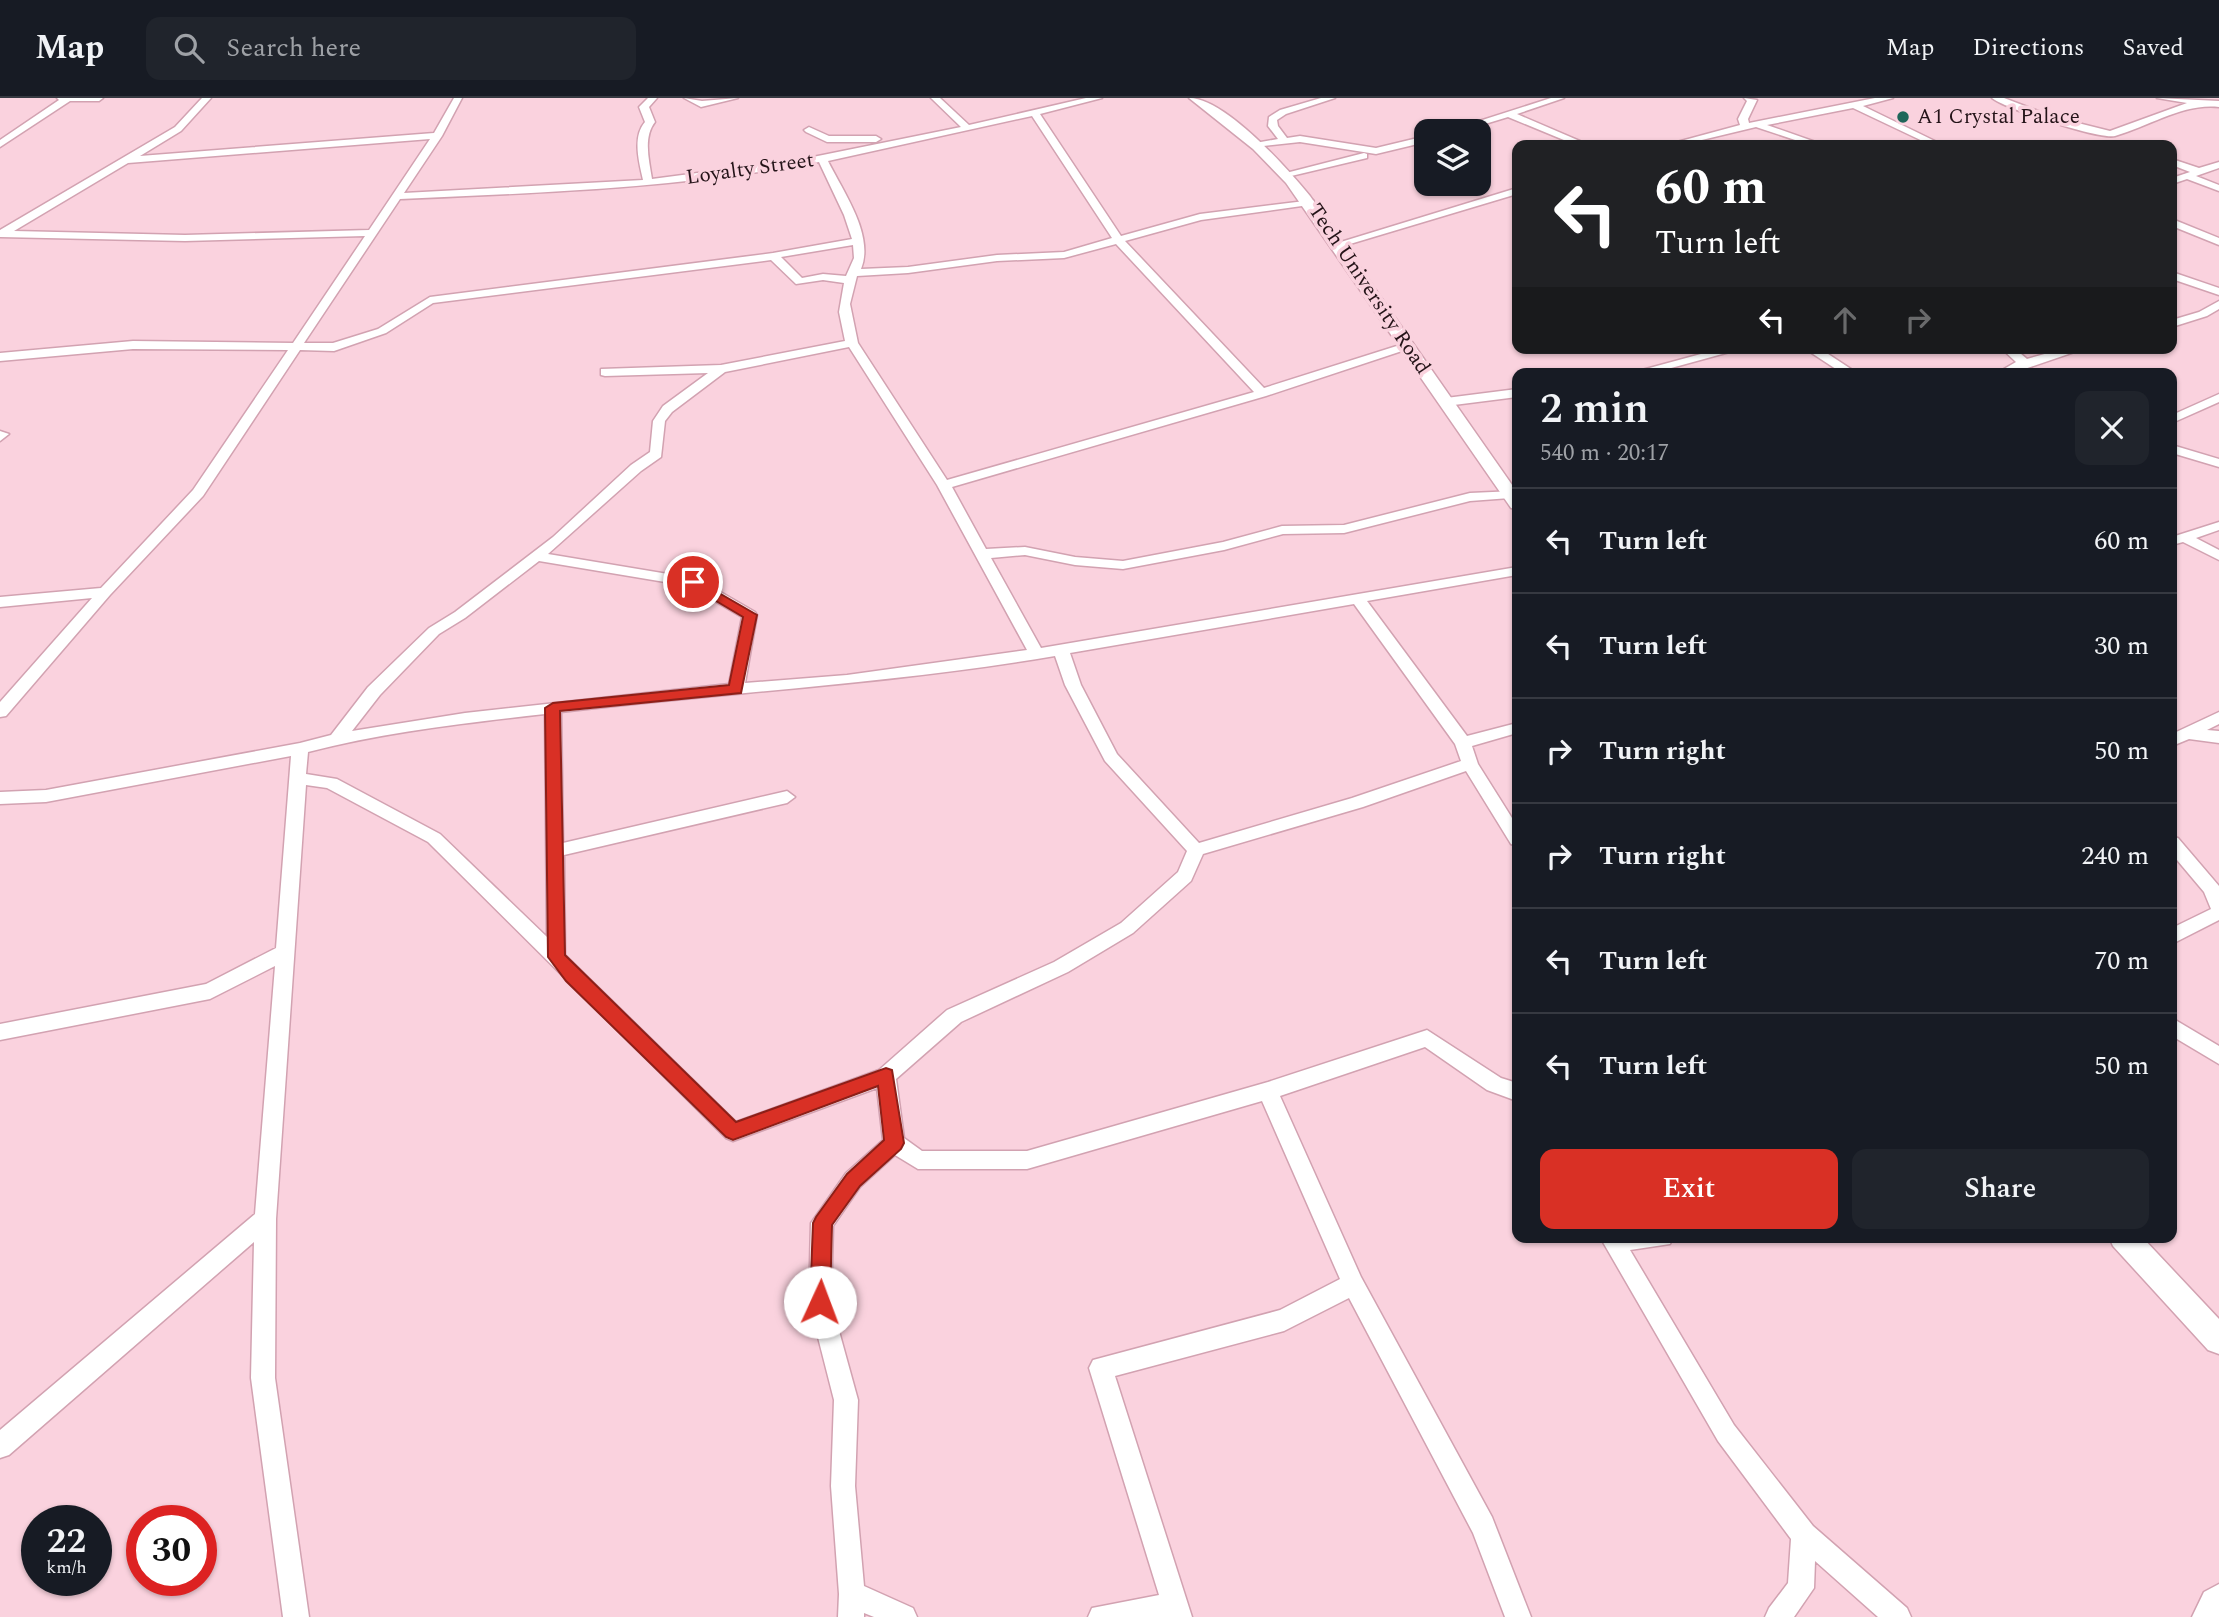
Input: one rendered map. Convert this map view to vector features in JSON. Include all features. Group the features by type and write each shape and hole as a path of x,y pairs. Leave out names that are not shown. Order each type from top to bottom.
{"street":[{"path":"0,144 64,99 99,98"},
{"path":"1,234 178,129 207,98"},
{"path":"0,712 105,592 198,493 369,233 437,136 458,98"},
{"path":"648,182 643,155 644,129 650,122 644,107 653,98"},
{"path":"688,98 701,104 734,98"},
{"path":"935,98 967,128"},
{"name":"Loyalty Street","path":"397,196 648,182 822,159 1098,98"},
{"name":"Tech University Road","path":"1195,98 1258,145 1287,174 1512,496"},
{"path":"1284,140 1273,126 1272,119 1283,112 1331,98"},
{"path":"1516,98 1530,107"},
{"path":"1491,121 1560,98"},
{"path":"1748,98 1752,100 1743,119 1750,126 1801,140"},
{"path":"1692,140 1889,98"},
{"path":"1996,98 2114,138 2199,102"},
{"path":"2161,98 2219,104"},
{"path":"1854,105 1928,140"},
{"path":"1034,113 1118,239 1262,393"},
{"path":"1511,115 1572,140"},
{"path":"809,131 827,139 873,138 892,144"},
{"path":"124,160 437,136"},
{"path":"1258,145 1284,140 1309,140 1367,151 1388,150"},
{"path":"1287,174 1414,142"},
{"path":"822,159 860,252 843,320 852,343 944,485 1037,654"},
{"path":"2177,164 2200,172"},
{"path":"2177,179 2219,165"},
{"path":"2187,176 2219,188"},
{"path":"1336,245 1512,192"},
{"path":"773,256 800,282 997,257 1065,255 1200,217 1309,202"},
{"path":"2177,224 2219,242"},
{"path":"1,234 185,238 369,233"},
{"path":"0,357 134,345 334,347 356,342 382,331 430,300 773,256 811,247 857,241"},
{"path":"2177,277 2219,292"},
{"path":"2177,322 2203,314 2219,304"},
{"path":"605,372 721,369 852,343"},
{"path":"944,485 1262,393 1407,346"},
{"path":"1657,368 1714,354"},
{"path":"1820,354 1843,368"},
{"path":"2014,354 2024,363"},
{"path":"2014,368 2058,354"},
{"path":"337,739 374,691 434,631 460,615 558,540 636,468 656,454 659,421 667,409 721,369"},
{"path":"1446,402 1512,394"},
{"path":"2177,417 2206,401 2219,398"},
{"path":"2177,450 2219,463"},
{"path":"982,554 1025,551 1075,561 1123,565 1224,546 1282,530 1344,529 1470,497 1512,499"},
{"path":"2178,539 2219,526"},
{"path":"2178,539 2219,556"},
{"path":"534,556 693,582 750,615 736,690"},
{"path":"0,798 46,796 300,749 337,739 553,708 652,696 847,680 1037,654 1512,572"},
{"path":"0,602 105,592"},
{"path":"1357,599 1462,743 1470,764 1512,831"},
{"path":"1061,650 1073,685 1111,757 1196,850"},
{"path":"553,708 556,957"},
{"path":"2177,738 2219,717"},
{"path":"1462,743 1512,729"},
{"path":"2187,733 2219,737"},
{"path":"296,1617 263,1378 265,1219 300,749"},
{"path":"1196,850 1357,803 1470,764"},
{"path":"296,778 331,783 433,838 733,1132 886,1076 954,1016 1062,967 1127,928 1185,876 1196,850"},
{"path":"555,851 787,797"},
{"path":"2177,848 2211,888 2219,906"},
{"path":"2177,934 2200,920 2219,913"},
{"path":"0,1032 211,991 284,952"},
{"path":"2177,1029 2219,1056"},
{"path":"886,1076 894,1143 918,1160 1027,1160 1268,1091 1427,1038 1494,1084 1512,1090"},
{"path":"1268,1091 1353,1284 1483,1526 1518,1617"},
{"path":"894,1143 853,1180 822,1223 820,1302 846,1400 843,1486 852,1606 904,1617"},
{"path":"0,1446 265,1219"},
{"path":"1615,1243 1726,1433 1804,1535 1898,1617"},
{"path":"2129,1243 2219,1340"},
{"path":"1101,1617 1177,1611 1101,1368 1284,1320 1353,1284"},
{"path":"1778,1617 1801,1588 1804,1535"},
{"path":"2205,1617 2213,1601 2219,1597"}],"place":[{"name":"A1 Crystal Palace","path":"1903,117"}],"route":[{"path":"693,582 750,615 736,690 652,696 553,708 556,957 572,976 733,1132 886,1076 894,1143 853,1180 822,1223 820,1302"}]}
